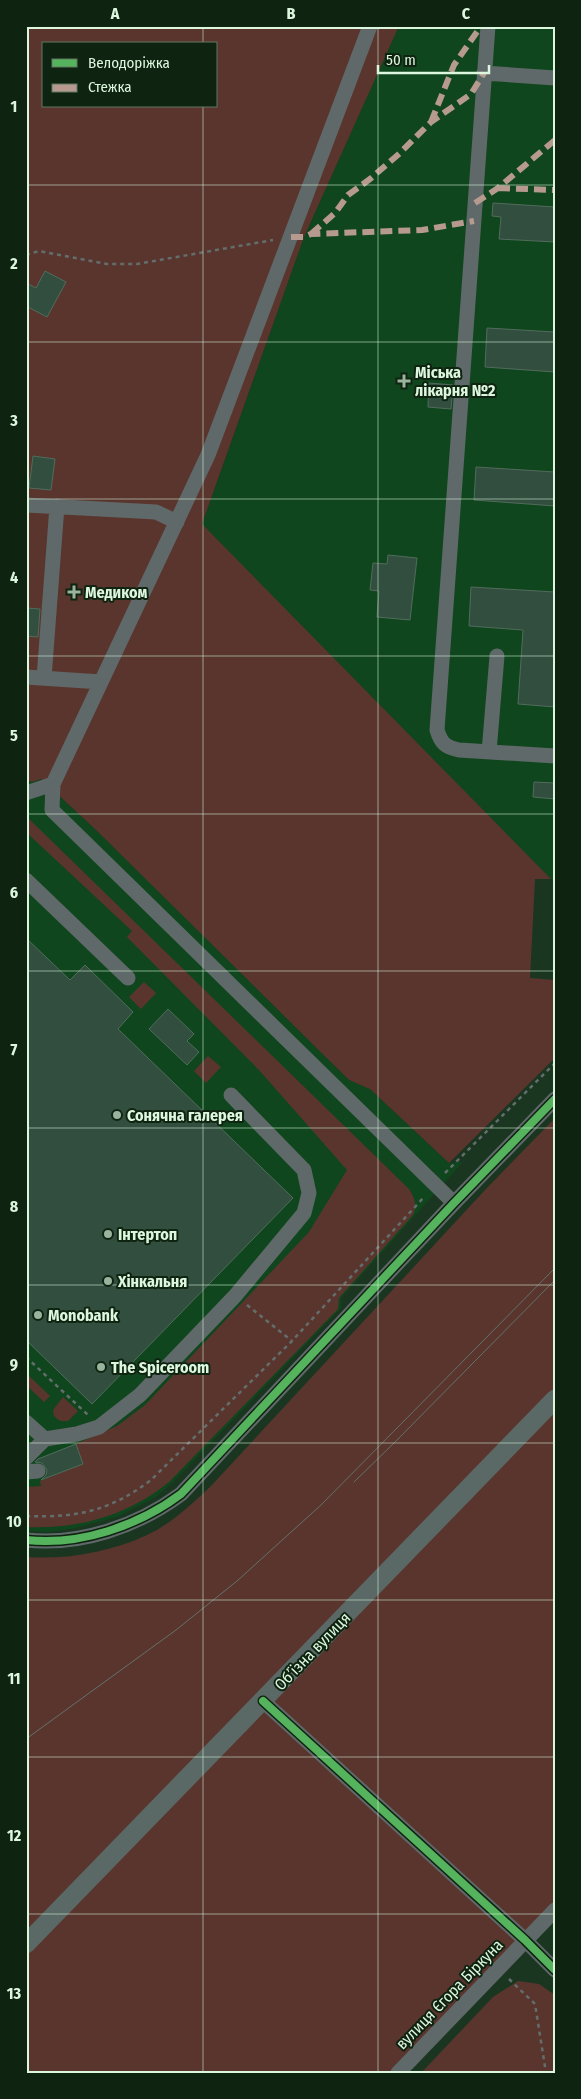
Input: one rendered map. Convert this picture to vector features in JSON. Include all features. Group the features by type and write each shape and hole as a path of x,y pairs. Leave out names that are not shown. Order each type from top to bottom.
{"main road":[{"name":"Обʼїзна вулиця","path":"26,1944 264,1701 555,1399"}],"street":[{"path":"370,26 208,455 53,784 52,810 454,1203"},
{"path":"488,26 437,730 440,741 448,747 489,752 555,756"},
{"path":"484,72 555,78"},
{"path":"26,504 156,512 177,522"},
{"path":"44,678 57,506"},
{"path":"489,752 496,656"},
{"path":"26,677 102,682"},
{"path":"26,793 53,784"},
{"path":"26,880 128,978"},
{"path":"26,1458 45,1439 77,1434 100,1427 140,1395 235,1296 304,1213 309,1193 304,1170 231,1095"},
{"path":"26,1540 81,1538 118,1528 162,1508 181,1494 454,1203 555,1099"},
{"path":"26,1422 45,1439"},
{"path":"264,1701 525,1940 555,1970"},
{"name":"вулиця Єгора Біркуна","path":"398,2073 496,1968 555,1910"}],"path":[{"path":"26,255 39,251 108,264 137,264 291,237"},
{"path":"26,1516 81,1515 109,1505 136,1492 151,1480 338,1294 454,1162 555,1063"},
{"path":"235,1296 292,1341"},
{"path":"26,1357 100,1427"},
{"path":"496,1968 535,2004 546,2073"}],"shaded area":[{"path":"26,26 399,26 304,237 202,524 551,879 535,879 530,978 555,980 555,1058 449,1163 370,1089 349,1080 94,828 41,779 32,782 26,780"},
{"name":"Міська лікарня №2","path":"399,26 555,26 555,881 202,525 304,237"},
{"path":"40,779 94,828 349,1080 370,1089 449,1163 463,1162 341,1298 341,1308 172,1483 156,1497 117,1517 72,1529 47,1532 26,1531 26,781 32,782"},
{"path":"26,816 409,1189 415,1205 413,1215 339,1298 338,1309 169,1482 153,1494 119,1512 83,1523 46,1527 26,1527 26,1487 41,1486 40,1481 83,1464 76,1444 117,1426 145,1405 309,1232 347,1170 259,1070 127,937 132,931 26,832"},
{"path":"144,982 156,993 141,1009 129,997"},
{"path":"208,1056 221,1067 206,1083 194,1071"},
{"path":"555,1118 555,1910 398,2073 26,2073 26,1557 72,1556 119,1546 147,1535 181,1513 211,1486 485,1190"},
{"path":"26,1373 50,1396 44,1402 26,1385"},
{"path":"63,1397 78,1411 68,1421 60,1421 54,1416 53,1410"},
{"path":"518,1981 539,1984 555,1995 555,2073 421,2073 493,1997"}],"building":[{"path":"493,203 555,207 555,242 499,239 501,217 492,216"},
{"path":"45,271 66,282 47,317 26,306 26,283 36,288"},
{"path":"487,328 555,332 555,372 485,367"},
{"path":"429,383 453,385 451,409 428,407"},
{"path":"33,456 55,459 51,490 29,488"},
{"path":"476,467 555,472 555,506 474,500"},
{"path":"388,555 417,558 410,620 377,617 379,591 370,590 373,563 387,564"},
{"path":"471,587 555,592 555,707 518,704 523,630 469,626"},
{"name":"Медиком","path":"26,608 40,609 38,637 26,636"},
{"path":"534,782 555,783 555,799 533,797"},
{"name":"Сонячна галерея","path":"26,938 70,980 85,965 133,1012 118,1029 293,1198 92,1404 26,1340"},
{"path":"168,1009 194,1034 187,1041 199,1052 187,1065 149,1029"},
{"path":"76,1444 83,1464 41,1480 46,1475 47,1470 42,1463 35,1462 38,1459"}],"tram line":[{"path":"26,1739 176,1630 237,1581 321,1505 555,1268"},
{"path":"354,1482 555,1280"}],"marked path":[{"path":"431,122 454,65 481,26"},
{"path":"311,234 335,213 348,195 400,153 431,122 471,94 484,73"},
{"path":"475,203 498,188 555,140"},
{"path":"498,188 555,190"},
{"path":"291,237 304,237 311,234 422,230 474,221"}],"cycle path":[{"path":"26,1540 67,1540 108,1531 146,1516 181,1494 454,1203 555,1099"},
{"path":"263,1701 525,1940 555,1970"}],"place":[{"name":"Міська лікарня №2","path":"404,381"},
{"name":"Медиком","path":"74,592"},
{"name":"Сонячна галерея","path":"117,1115"},
{"name":"Інтертоп","path":"108,1234"},
{"name":"Хінкальня","path":"108,1281"},
{"name":"Monobank","path":"38,1315"},
{"name":"The Spiceroom","path":"101,1367"}]}
